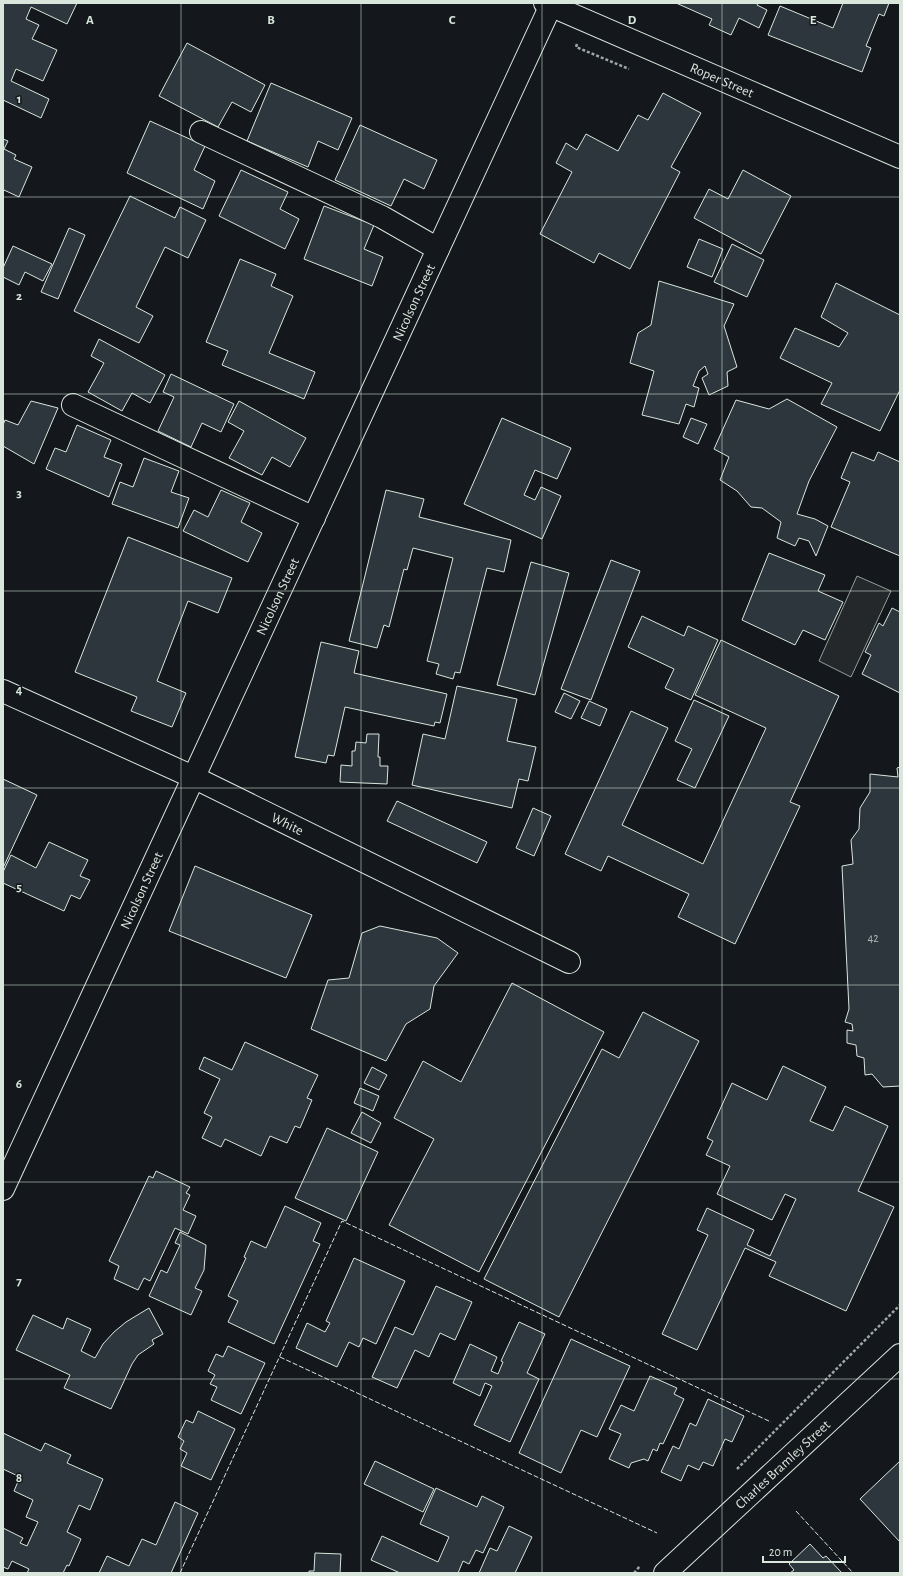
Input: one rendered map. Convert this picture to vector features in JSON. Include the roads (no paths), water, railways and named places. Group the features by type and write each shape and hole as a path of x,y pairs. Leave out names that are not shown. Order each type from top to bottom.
{"street":[{"name":"Roper Street","path":"549,4 900,157"},
{"name":"Nicolson Street","path":"3,1189 438,249 549,4"},
{"path":"201,132 382,217 438,249"},
{"path":"73,405 314,518"},
{"name":"White","path":"3,691 193,777 569,962"},
{"name":"Charles Bramley Street","path":"665,1573 900,1356"}]}
